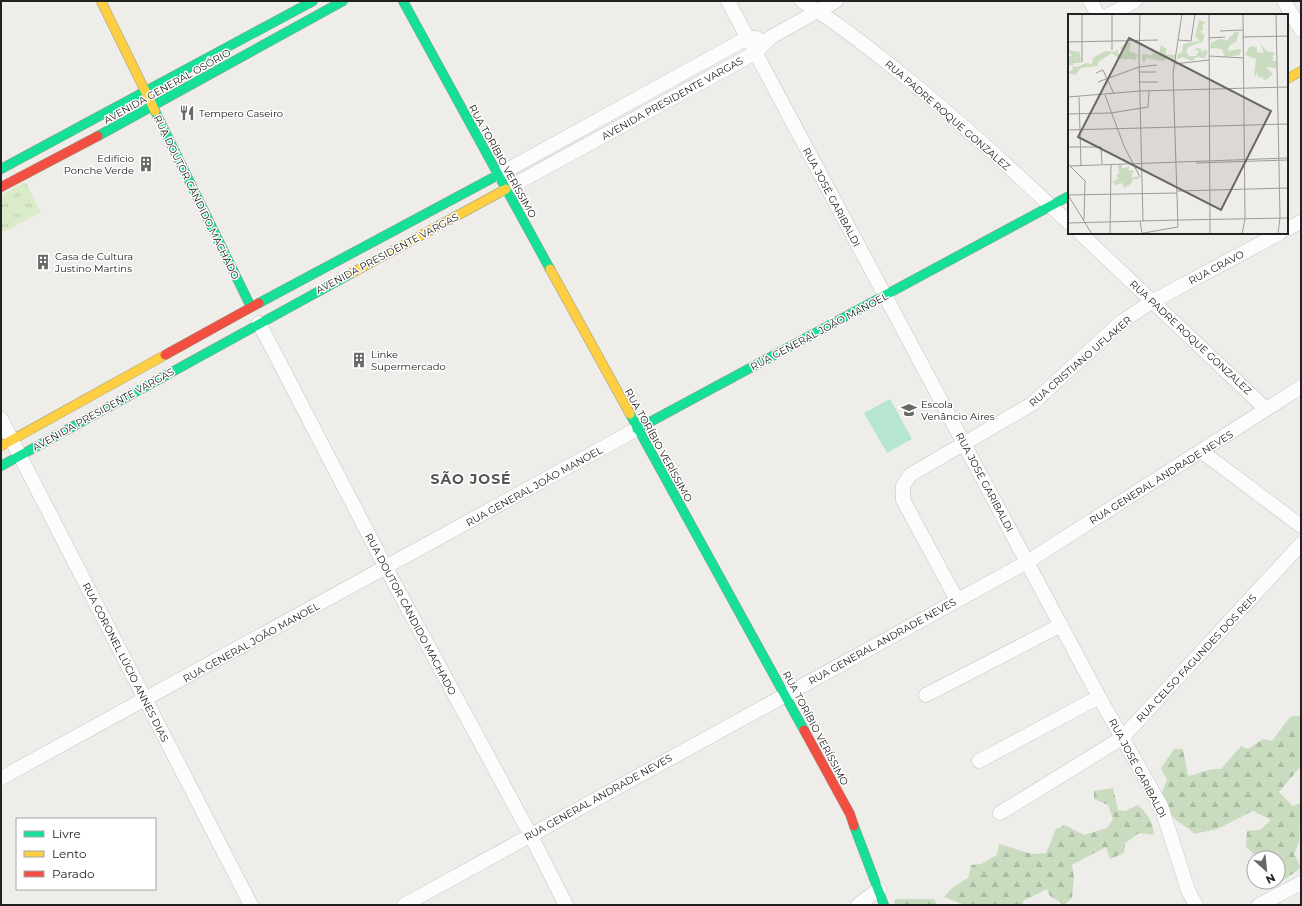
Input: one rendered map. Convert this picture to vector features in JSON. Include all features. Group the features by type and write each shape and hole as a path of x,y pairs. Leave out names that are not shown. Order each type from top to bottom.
{"street":[{"name":"RUA DOUTOR CÂNDIDO MACHADO","path":"100,1 251,307 248,311 248,319 254,323 259,323 386,568 530,834 566,905"},
{"name":"AVENIDA GENERAL OSÓRIO","path":"1,169 313,1"},
{"name":"AVENIDA GENERAL OSÓRIO","path":"1,187 153,107 343,1"},
{"name":"RUA TORÍBIO VERÍSSIMO","path":"403,1 638,429 786,694 850,814 884,905"},
{"name":"RUA JOSÉ GARIBALDI","path":"728,1 1099,697 1161,806 1188,890 1196,905"},
{"name":"RUA PADRE ROQUE GONZALEZ","path":"802,1 880,56 940,106 1068,222"},
{"name":"AVENIDA PRESIDENTE VARGAS","path":"1,466 259,323 755,53 771,37 836,1"},
{"path":"1099,11 1135,1"},
{"path":"1284,1 1301,30"},
{"path":"283,17 291,30"},
{"name":"AVENIDA PRESIDENTE VARGAS","path":"6,443 251,307 498,175 747,38 771,37"},
{"path":"221,51 228,65"},
{"path":"1288,78 1301,71"},
{"path":"20,159 28,173"},
{"name":"RUA GENERAL JOÃO MANOEL","path":"1,778 638,429 1068,197"},
{"path":"1288,228 1301,222"},
{"name":"RUA PADRE ROQUE GONZALEZ","path":"1081,234 1266,409"},
{"name":"RUA CRAVO","path":"1153,301 1278,234"},
{"name":"RUA CRISTIANO UFLAKER","path":"957,600 903,500 903,486 910,475 964,442 1032,404 1122,322 1153,301"},
{"name":"RUA GENERAL ANDRADE NEVES","path":"404,905 530,834 1027,562 1301,387"},
{"name":"RUA CORONEL LÚCIO ANNES DIAS","path":"1,419 6,443 20,456 251,905"},
{"path":"1202,451 1301,526"},
{"name":"RUA CELSO FAGUNDES DOS REIS","path":"1000,813 1122,738 1301,544"},
{"path":"926,695 1061,625"},
{"path":"979,761 1099,697"},
{"path":"1259,905 1301,883"},
{"path":"858,905 879,889"}],"green space":[{"path":"25,182 41,212 2,233 1,195"},
{"path":"890,399 912,439 887,453 864,413"},
{"path":"1301,716 1301,766 1279,792 1293,806 1301,803 1299,843 1294,854 1301,868 1286,878 1286,850 1249,850 1246,847 1247,831 1260,830 1271,820 1253,811 1217,829 1194,834 1174,818 1169,812 1161,795 1167,780 1161,768 1174,749 1183,749 1188,776 1208,770 1221,769 1241,746 1248,749 1263,739 1272,741 1290,717"},
{"path":"1113,788 1118,810 1125,811 1138,805 1149,818 1154,835 1139,833 1125,843 1124,853 1110,859 1106,847 1072,865 1074,877 1072,898 1064,905 1050,896 1047,889 1023,901 1023,905 964,905 944,897 952,888 968,878 971,865 981,864 997,855 999,844 1032,854 1046,853 1056,829 1065,825 1084,835 1107,828 1113,819 1108,805 1094,799 1094,791"},
{"path":"895,899 934,899 937,905 894,905"}],"traffic: fast":[{"path":"1,169 313,1"},
{"path":"98,136 343,1"},
{"path":"403,1 550,269"},
{"path":"155,111 251,307"},
{"path":"259,303 498,175"},
{"path":"637,429 1068,197"},
{"path":"1,466 352,273"},
{"path":"630,414 804,730"},
{"path":"854,826 884,905"}],"traffic: slow":[{"path":"101,1 155,111"},
{"path":"1288,78 1301,71"},
{"path":"352,273 506,189"},
{"path":"550,269 630,414"},
{"path":"1,446 165,355"}],"traffic: jam":[{"path":"1,187 98,136"},
{"path":"165,355 259,303"},
{"path":"804,730 850,814 854,826"}],"place":[{"name":"Tempero Caseiro","path":"187,113"},
{"name":"Edifício Ponche Verde","path":"146,164"},
{"name":"Casa de Cultura Justino Martins","path":"43,262"},
{"name":"Linke Supermercado","path":"359,360"},
{"name":"Escola Venâncio Aires","path":"909,410"}],"district":[{"name":"SÃO JOSÉ","path":"471,479"}]}
